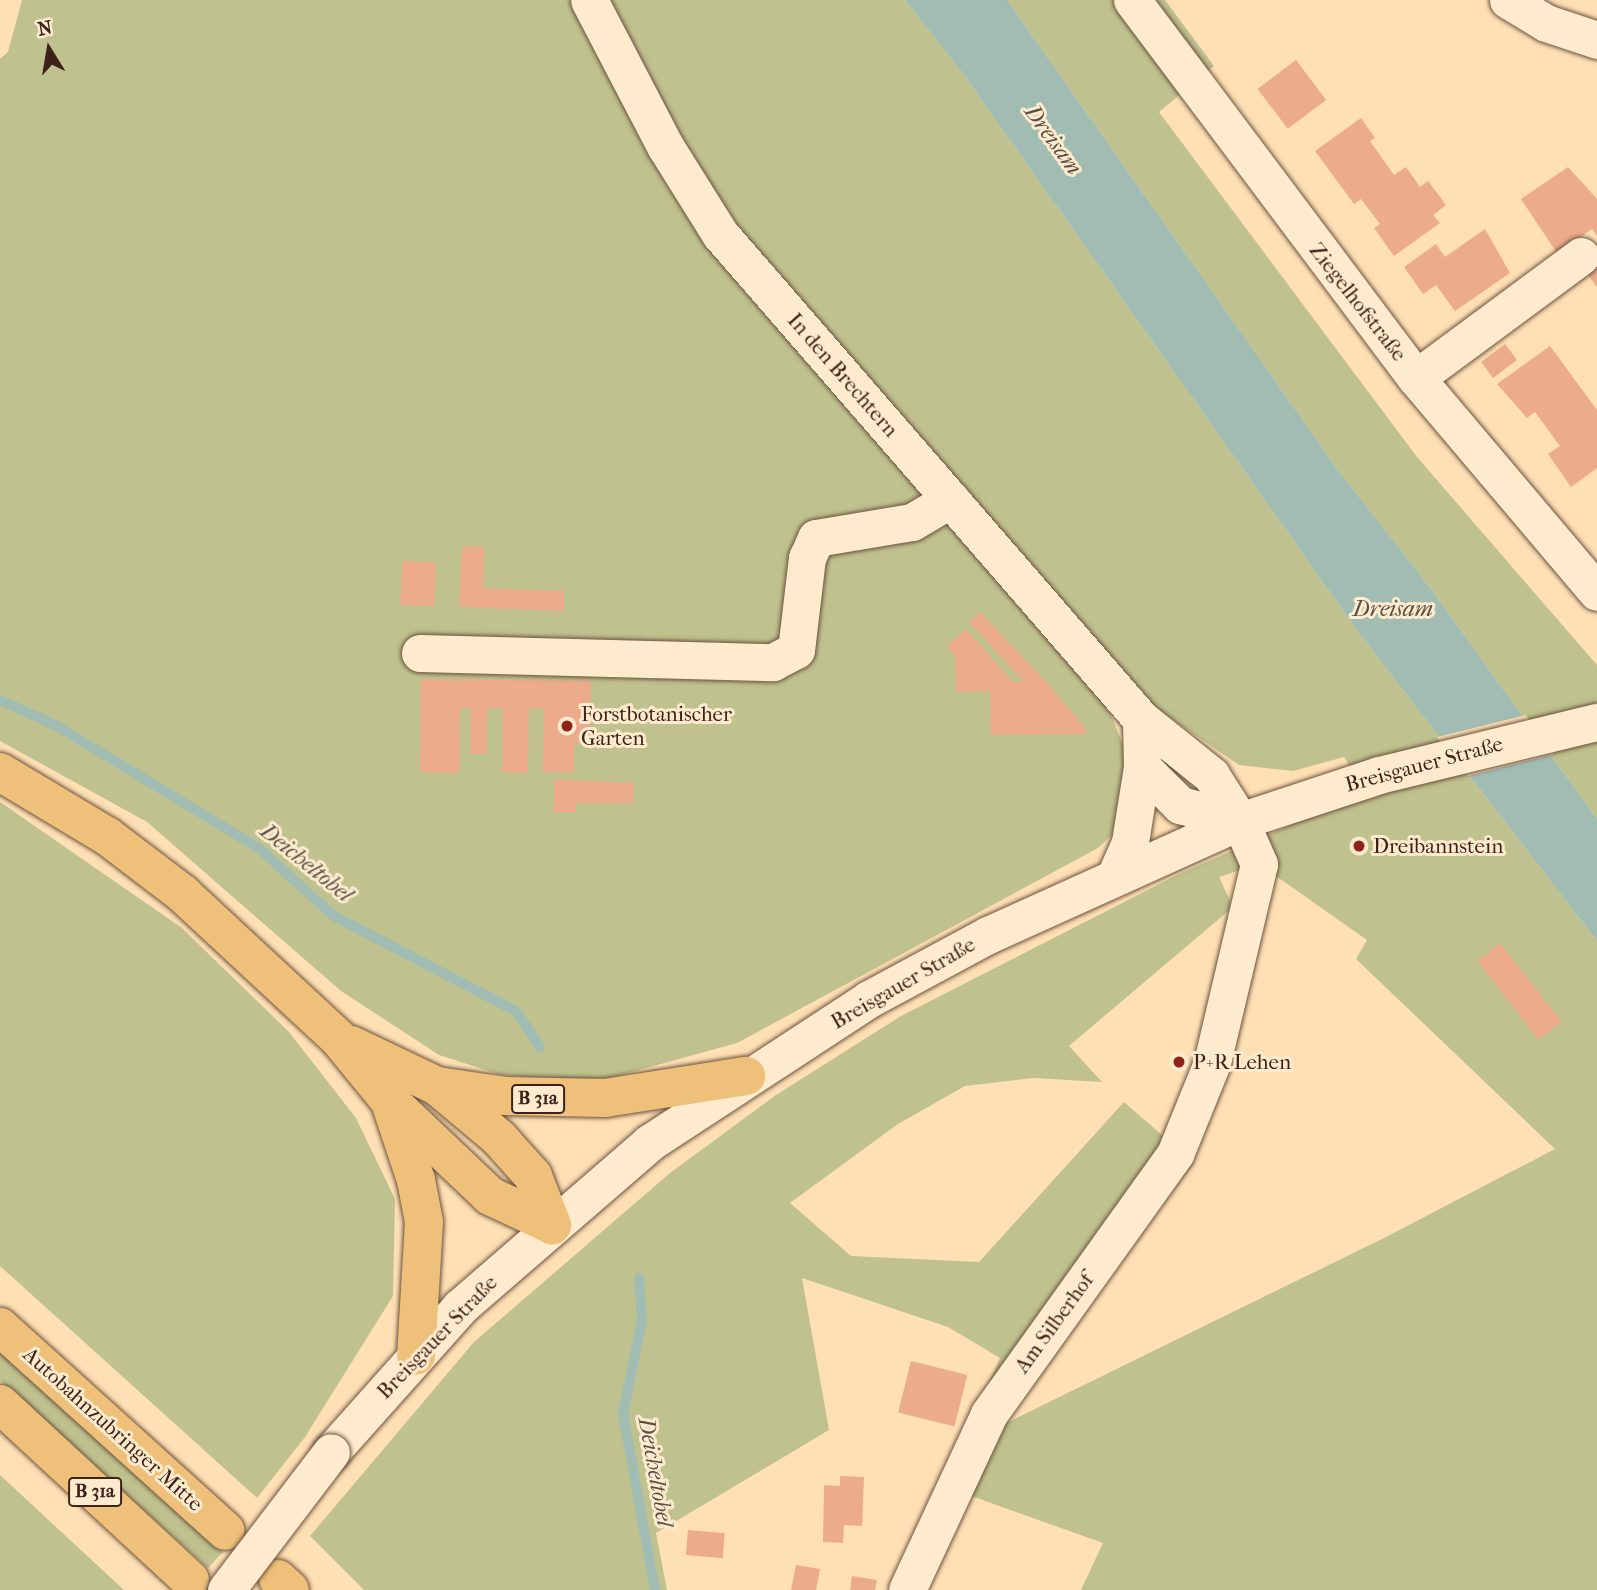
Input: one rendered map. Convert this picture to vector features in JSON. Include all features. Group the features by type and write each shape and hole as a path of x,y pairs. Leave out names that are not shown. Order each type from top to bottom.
{"highway":[{"name":"B 31a","path":"0,772 107,836 183,894 339,1040 389,1100 490,1196 552,1225"},
{"name":"B 31a","path":"339,1040 437,1086 499,1138 533,1176 552,1225"},
{"name":"B 31a","path":"437,1086 569,1100 746,1076"},
{"name":"B 31a","path":"389,1100 416,1180 424,1222 416,1356"},
{"name":"Autobahnzubringer Mitte","path":"0,1326 226,1531"},
{"name":"B 31a","path":"0,1404 190,1580"}],"street":[{"name":"In den Brechtern","path":"589,0 665,146 720,234 1140,719 1211,775 1240,821"},
{"name":"Ziegelhofstraße","path":"1132,0 1416,378 1597,592"},
{"path":"1508,0 1546,23 1597,40"},
{"path":"1416,378 1581,256"},
{"path":"420,653 773,662 796,650 807,558 816,538 912,522 951,499"},
{"path":"1116,874 1130,842 1142,767 1140,719"},
{"name":"Breisgauer Straße","path":"226,1590 331,1452 460,1307 649,1143 746,1076 869,999 988,934 1116,874 1240,821 1500,742 1597,722"},
{"path":"1142,767 1180,805 1240,821"},
{"name":"Am Silberhof","path":"907,1590 989,1414 1175,1154 1212,1063 1259,864 1240,821"}],"green space":[{"path":"22,0 905,0 961,71 1359,633 1597,941 1597,1590 1081,1590 1103,1543 963,1493 903,1569 1000,1358 948,1327 802,1278 829,1430 656,1533 667,1590 364,1590 310,1536 474,1342 670,1173 776,1095 901,1016 1177,875 1366,792 1344,757 1293,771 1239,765 1138,696 1109,711 1125,749 1119,828 1098,848 737,1043 610,1078 548,1079 498,1074 439,1055 341,991 147,822 0,741 0,59 8,52","holes":["1259,864 1367,940 1356,959 1555,1149 1384,1238 996,1428 1194,1163 1124,1102 979,1262 851,1256 790,1203 898,1124 965,1086 1034,1078 1102,1082 1069,1046 1233,907 1219,877"]},
{"path":"1007,0 1165,0 1214,66 1159,112 1417,457 1597,665 1597,819 1428,585 1338,470"},
{"path":"0,802 182,928 289,1032 356,1118 395,1199 393,1296 305,1437 257,1498 0,1266"},
{"path":"0,1351 223,1552 208,1568 0,1381"},
{"path":"0,1475 124,1590 0,1590"}],"water":[{"name":"Dreisam","path":"905,0 1007,0 1338,470 1428,585 1597,819 1597,941 1359,633 961,71"}],"pier":[{"path":"1526,715 1554,754 1468,776 1437,737"}],"building":[{"path":"1296,60 1326,100 1288,129 1258,89"},
{"path":"1361,118 1375,138 1370,141 1394,175 1406,167 1420,187 1428,181 1446,205 1433,215 1440,223 1394,256 1374,228 1380,224 1361,199 1354,204 1315,151"},
{"path":"1568,167 1597,199 1597,236 1592,229 1557,253 1521,199"},
{"path":"1485,229 1510,273 1455,311 1436,285 1423,294 1404,267 1436,244 1445,257"},
{"path":"1597,257 1597,287 1582,267"},
{"path":"1505,344 1517,360 1493,378 1481,362"},
{"path":"1550,346 1597,410 1597,468 1571,487 1548,454 1560,446 1535,412 1527,418 1497,384"},
{"path":"462,546 484,547 483,588 564,591 564,611 459,607"},
{"path":"402,561 436,562 434,606 400,605"},
{"path":"980,612 1086,729 1084,734 991,735 990,691 956,692 955,655 947,646 966,629 1013,682 1024,682 969,622"},
{"name":"Forstbotanischer Garten","path":"421,679 591,681 590,743 574,743 574,772 543,772 544,709 529,708 528,773 502,772 503,708 487,708 487,754 470,754 471,708 460,708 459,773 420,772"},
{"path":"554,779 634,783 633,803 576,803 576,812 554,812"},
{"path":"1500,943 1562,1022 1539,1040 1477,961"},
{"path":"911,1361 967,1375 954,1426 898,1412"},
{"path":"840,1476 864,1477 862,1526 844,1525 843,1543 823,1542 824,1485 840,1486"},
{"path":"688,1530 725,1533 723,1558 686,1555"},
{"path":"796,1565 820,1569 816,1590 791,1590"},
{"path":"852,1576 877,1580 875,1590 850,1590"}],"waterway":[{"name":"Deicheltobel","path":"0,700 57,726 260,849 334,916 516,1011 540,1047"},
{"name":"Deicheltobel","path":"639,1278 642,1320 623,1413 655,1590"}],"place":[{"name":"Forstbotanischer Garten","path":"567,726"},
{"name":"Dreibannstein","path":"1359,846"},
{"name":"P+R Lehen","path":"1179,1062"}]}
